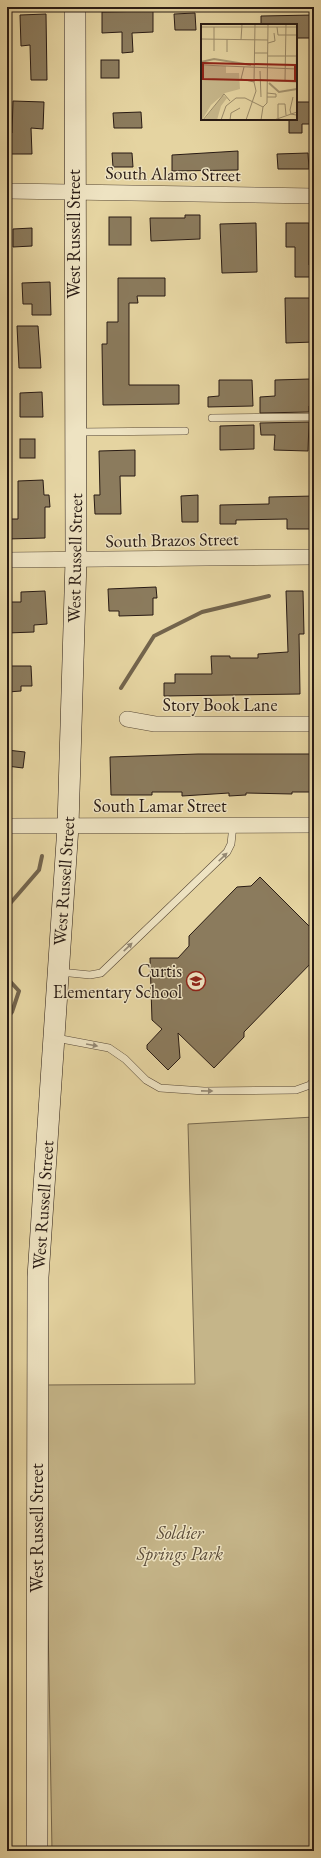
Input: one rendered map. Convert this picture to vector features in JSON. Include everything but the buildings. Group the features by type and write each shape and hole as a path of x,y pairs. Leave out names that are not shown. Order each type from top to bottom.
{"street":[{"name":"West Russell Street","path":"37,1851 38,1277 68,826 76,560 74,191 75,7"},
{"name":"South Alamo Street","path":"7,192 74,191 314,196"},
{"name":"South Brazos Street","path":"7,560 314,557"},
{"name":"Story Book Lane","path":"127,719 155,724 314,724"},
{"name":"South Lamar Street","path":"7,826 314,825"}],"lane":[{"path":"212,418 314,417"},
{"path":"75,432 185,431"},
{"path":"58,972 90,975 101,973 227,852 231,844 233,825"},
{"path":"54,1038 109,1048 125,1059 146,1080 160,1088 204,1091 296,1090 310,1085 314,1080"}],"green space":[{"name":"Soldier Springs Park","path":"314,1117 314,1851 52,1851 44,1385 195,1384 188,1124"}],"waterway":[{"path":"121,688 154,636 202,612 269,596"},
{"path":"7,907 39,870 42,856"},
{"path":"7,978 19,991 12,1012 7,1018"}],"place":[{"name":"Curtis Elementary School","path":"196,981"}]}
